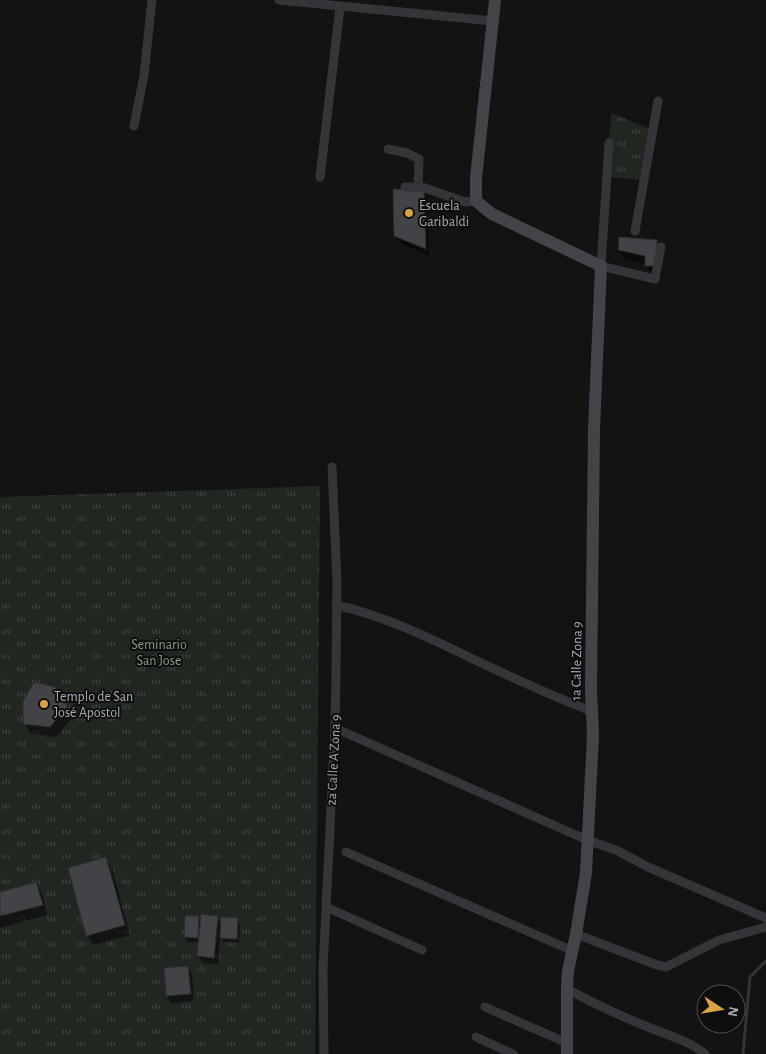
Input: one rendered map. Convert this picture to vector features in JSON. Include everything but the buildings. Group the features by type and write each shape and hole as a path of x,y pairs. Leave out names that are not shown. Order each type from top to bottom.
{"street":[{"path":"134,126 145,68 152,0"},
{"path":"279,0 493,21"},
{"path":"476,201 476,178 495,0"},
{"path":"320,177 340,7"},
{"path":"634,231 658,101"},
{"path":"601,266 609,143"},
{"path":"388,150 408,153 419,159 418,187"},
{"path":"405,187 426,188 466,202 476,201 492,214 601,266 655,279 661,247"},
{"name":"1a Calle Zona 9","path":"567,1048 567,989 585,881 592,736 595,420 601,266"},
{"name":"2a Calle A Zona 9","path":"324,1054 323,968 335,728 336,605 332,467"},
{"path":"336,605 378,617 591,711"},
{"path":"335,728 587,840 616,850 648,867 766,918"},
{"path":"346,852 572,951"},
{"path":"326,907 422,950"},
{"path":"576,934 666,967 730,936 766,927"},
{"path":"567,989 611,1012 670,1036 705,1054"},
{"path":"485,1007 567,1048"},
{"path":"476,1037 512,1054"}],"green space":[{"path":"611,113 653,130 644,180 607,177"},
{"name":"Seminario San Jose","path":"320,486 315,1054 0,1054 0,497"}],"waterway":[{"path":"743,1054 750,977 766,961"}],"place":[{"name":"Escuela Garibaldi","path":"409,213"},
{"name":"Templo de San José Apostol","path":"44,704"}]}
